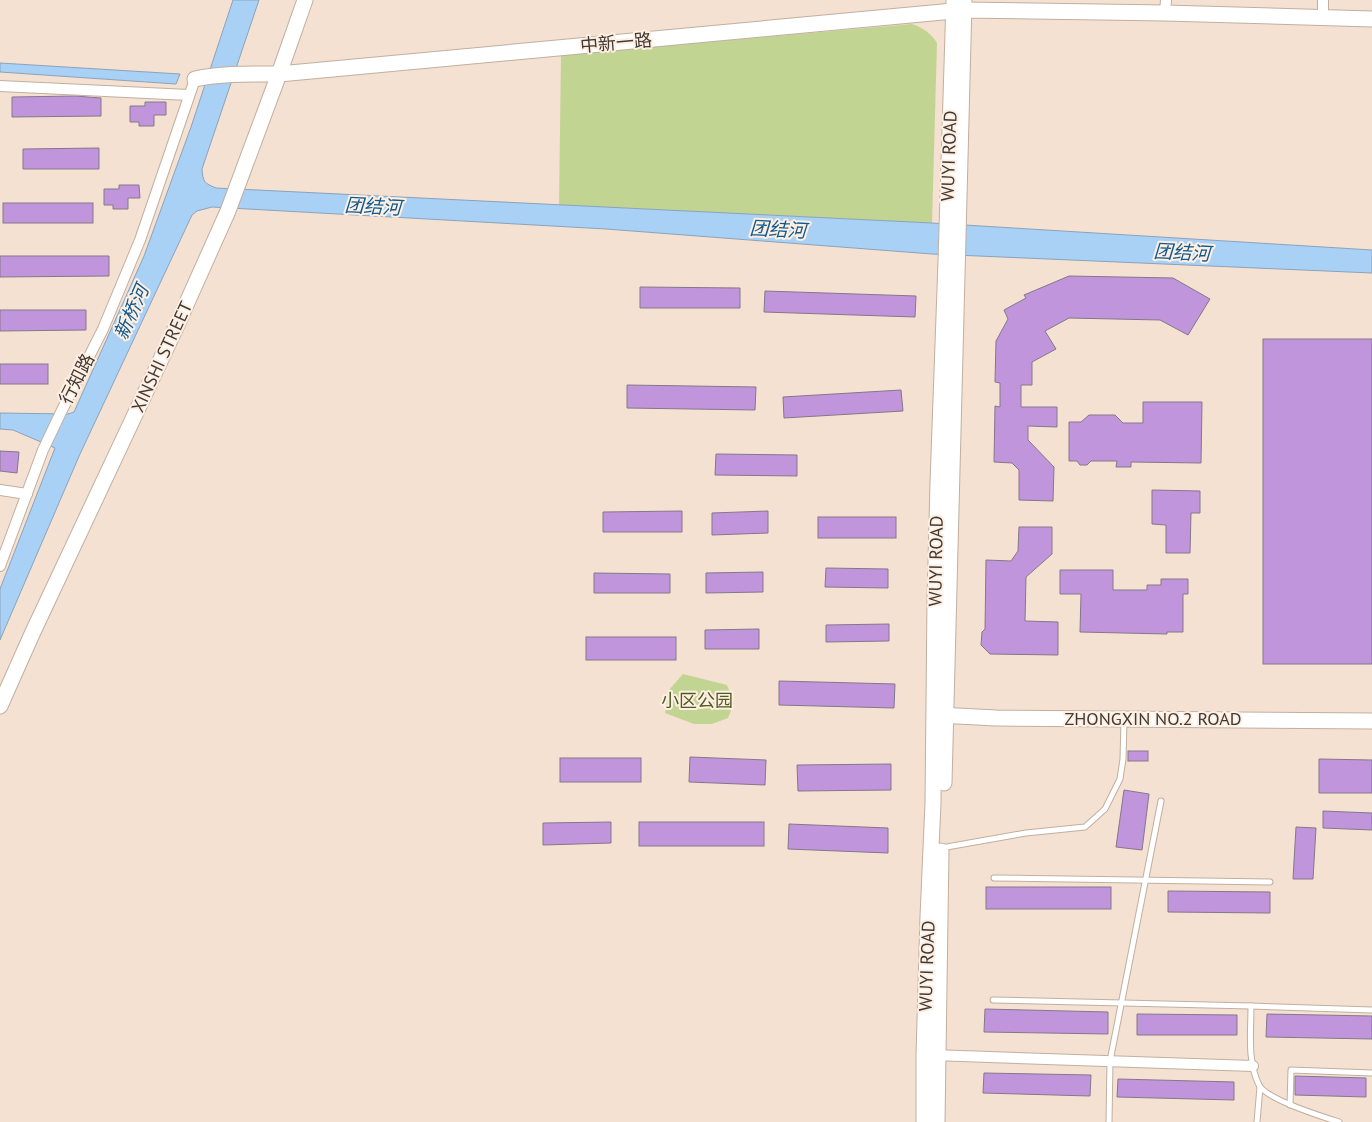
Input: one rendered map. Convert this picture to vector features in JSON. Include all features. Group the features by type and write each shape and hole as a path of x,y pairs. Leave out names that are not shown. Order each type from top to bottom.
{"street":[{"name":"XINSHI STREET","path":"0,706 173,334 228,211 305,0"},
{"path":"1322,17 1323,0"},
{"name":"中新一路","path":"200,78 244,74 279,74 959,5 1165,7 1372,19"},
{"name":"WUYI ROAD","path":"937,1122 941,858 940,715 959,5"},
{"name":"行知路","path":"0,566 43,450 103,329 140,240 189,95 200,78"},
{"path":"0,86 189,95"},
{"path":"0,490 27,494"},
{"name":"WUYI ROAD","path":"924,1122 924,1055 931,850 940,715"},
{"name":"ZHONGXIN NO.2 ROAD","path":"940,715 996,718 1372,721"},
{"path":"924,1055 1253,1066"}],"lane":[{"path":"931,850 1026,832 1085,827 1105,810 1120,779 1123,759 1124,718"},
{"path":"1109,1122 1110,1061 1161,801"},
{"path":"994,878 1270,882"},
{"path":"993,1000 1372,1010"},
{"path":"1251,1006 1251,1058 1260,1087 1257,1122"},
{"path":"1290,1105 1292,1070 1372,1073"},
{"path":"1260,1087 1278,1100 1339,1122"}],"green space":[{"path":"912,24 926,31 937,43 932,223 559,205 561,55"},
{"name":"小区公园","path":"683,674 727,685 734,703 728,718 712,724 694,724 665,713 669,690"}],"water":[{"path":"233,0 259,0 202,169 205,182 216,188 932,223 1372,250 1372,273 932,254 606,229 212,207 197,211 192,215 80,454 0,640 0,589 55,448 13,430 0,429 0,413 68,414 74,412 144,256 191,127"},
{"path":"0,63 180,74 176,84 0,72"}],"building":[{"path":"75,96 101,98 101,116 12,117 12,97"},
{"path":"145,102 166,102 166,115 154,115 154,126 139,126 139,122 130,122 130,106 145,106"},
{"path":"99,148 99,169 23,169 23,149"},
{"path":"119,185 139,185 140,198 128,198 128,209 113,209 113,205 104,205 104,189 119,189"},
{"path":"3,203 93,203 93,223 3,223"},
{"path":"0,256 109,256 109,276 0,277"},
{"path":"1069,276 1173,278 1210,299 1188,335 1160,320 1069,318 1045,331 1056,349 1032,362 1032,385 1021,385 1021,407 1057,407 1057,427 1028,426 1028,440 1054,467 1053,501 1019,500 1019,470 1012,463 994,462 995,406 1000,407 1000,383 995,382 996,341 1008,319 1004,310 1026,298 1024,295"},
{"path":"640,287 740,288 740,308 640,308"},
{"path":"765,291 916,296 915,317 764,312"},
{"path":"0,310 86,310 86,330 0,331"},
{"path":"1263,339 1372,339 1372,664 1263,664"},
{"path":"0,364 48,364 48,384 0,384"},
{"path":"627,385 756,387 755,410 627,408"},
{"path":"901,390 903,411 784,418 783,397"},
{"path":"1143,402 1202,402 1201,463 1131,462 1131,467 1116,467 1117,461 1091,461 1087,465 1080,465 1077,461 1069,461 1069,422 1081,422 1089,415 1115,415 1123,423 1143,423"},
{"path":"0,451 19,452 17,473 0,471"},
{"path":"716,454 797,455 797,476 715,475"},
{"path":"1152,490 1200,491 1200,513 1191,513 1190,553 1166,553 1166,525 1152,524"},
{"path":"682,511 682,532 603,532 603,512"},
{"path":"768,511 768,533 712,535 712,513"},
{"path":"818,517 896,517 896,538 818,538"},
{"path":"1019,527 1052,527 1052,554 1026,577 1025,621 1058,622 1058,655 990,654 981,645 982,632 985,629 986,560 1011,561 1018,551"},
{"path":"826,568 888,569 888,588 825,587"},
{"path":"1060,570 1113,570 1113,590 1147,590 1147,585 1161,585 1161,579 1188,579 1188,594 1183,594 1183,632 1167,632 1167,634 1080,632 1081,594 1060,594"},
{"path":"763,572 763,592 706,593 706,573"},
{"path":"594,573 670,574 670,593 594,593"},
{"path":"889,624 889,641 826,642 826,625"},
{"path":"759,629 759,649 705,649 705,630"},
{"path":"586,637 676,637 676,660 586,660"},
{"path":"779,681 895,684 894,708 779,705"},
{"path":"1128,751 1148,751 1148,761 1128,761"},
{"path":"690,757 766,760 765,785 689,782"},
{"path":"560,758 641,758 641,782 560,782"},
{"path":"1319,759 1372,760 1372,793 1319,793"},
{"path":"891,764 891,790 798,791 797,765"},
{"path":"1124,790 1149,794 1142,850 1116,847"},
{"path":"1323,811 1372,813 1372,830 1323,828"},
{"path":"611,822 611,843 543,845 543,823"},
{"path":"639,822 764,822 764,846 639,846"},
{"path":"789,824 888,828 888,853 788,849"},
{"path":"1296,827 1316,828 1313,879 1293,879"},
{"path":"986,887 1111,887 1111,909 986,909"},
{"path":"1168,891 1270,892 1270,913 1168,912"},
{"path":"985,1009 1108,1012 1108,1034 984,1032"},
{"path":"1137,1014 1237,1015 1237,1035 1137,1035"},
{"path":"1267,1014 1372,1016 1372,1039 1266,1037"},
{"path":"984,1073 1091,1075 1090,1096 983,1093"},
{"path":"1295,1076 1366,1078 1366,1097 1295,1095"},
{"path":"1118,1079 1234,1082 1234,1100 1117,1097"}],"water label":[{"name":"团结河","path":"373,206"},
{"name":"团结河","path":"778,229"},
{"name":"团结河","path":"1182,252"},
{"name":"新桥河","path":"131,312"}]}
